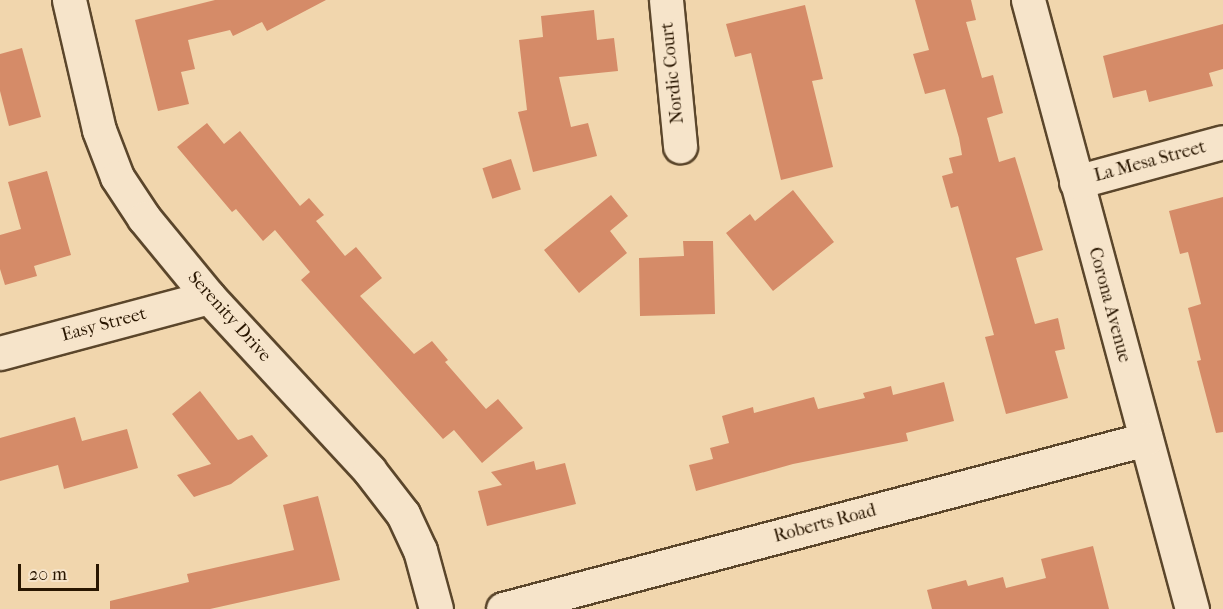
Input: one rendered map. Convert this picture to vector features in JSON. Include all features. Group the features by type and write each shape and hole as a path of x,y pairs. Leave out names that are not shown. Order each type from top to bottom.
{"street":[{"name":"Serenity Drive","path":"69,0 99,130 117,177 144,218 209,297 369,470 403,514 420,550 436,609"},
{"name":"Nordic Court","path":"666,0 680,146"},
{"name":"Corona Avenue","path":"1028,0 1192,609"},
{"name":"La Mesa Street","path":"1076,182 1223,142"},
{"name":"Easy Street","path":"0,353 209,297"},
{"name":"Roberts Road","path":"503,609 1146,439"}],"building":[{"path":"215,0 326,0 267,31 262,22 233,36 230,30 188,40 195,69 181,72 189,104 158,111 135,20"},
{"path":"915,0 971,0 976,20 966,22 982,78 993,75 1003,113 987,118 999,162 1015,157 1043,250 1016,258 1035,324 1058,318 1065,349 1055,351 1068,398 1006,414 985,337 994,335 958,206 951,208 942,176 953,173 949,158 962,155 959,138 945,89 925,94 913,54 929,50"},
{"path":"805,5 823,79 812,81 833,167 781,180 751,53 735,57 726,24"},
{"path":"594,10 597,40 614,38 618,71 559,77 571,127 588,123 597,156 533,172 518,112 527,110 519,40 543,37 541,16"},
{"path":"1223,24 1223,69 1209,73 1213,86 1149,102 1146,90 1113,98 1103,56"},
{"path":"22,48 41,117 9,126 0,91 0,54"},
{"path":"207,123 224,144 240,131 300,206 309,198 324,215 316,221 345,256 356,247 382,278 360,296 414,354 432,341 448,360 445,362 486,409 498,399 523,428 482,463 454,430 443,439 301,280 310,272 275,230 263,241 236,209 232,212 177,147"},
{"path":"511,159 521,189 492,199 482,168"},
{"path":"47,171 71,255 34,266 37,276 5,285 0,269 0,235 21,229 8,182"},
{"path":"793,190 834,242 773,291 726,233 750,214 755,221"},
{"path":"611,195 628,216 610,231 627,253 579,293 544,250"},
{"path":"1223,197 1223,432 1216,433 1197,361 1201,360 1188,308 1201,304 1188,252 1180,254 1169,211"},
{"path":"683,241 713,241 715,314 640,316 639,258 684,256"},
{"path":"944,382 954,421 906,433 908,441 793,464 696,491 689,465 713,459 710,448 729,443 722,416 753,407 754,413 814,397 818,409 865,398 863,393 891,386 893,395"},
{"path":"200,391 238,440 252,435 268,456 231,484 194,497 177,475 211,464 172,414"},
{"path":"75,417 82,441 127,429 138,468 64,489 58,465 0,481 0,438"},
{"path":"534,461 536,470 565,463 576,504 487,526 478,491 502,485 491,472"},
{"path":"318,496 340,580 210,609 110,609 110,601 189,582 187,574 294,550 283,505"},
{"path":"1093,546 1109,609 932,609 927,590 966,580 968,586 1003,577 1006,588 1046,578 1041,559"}]}
